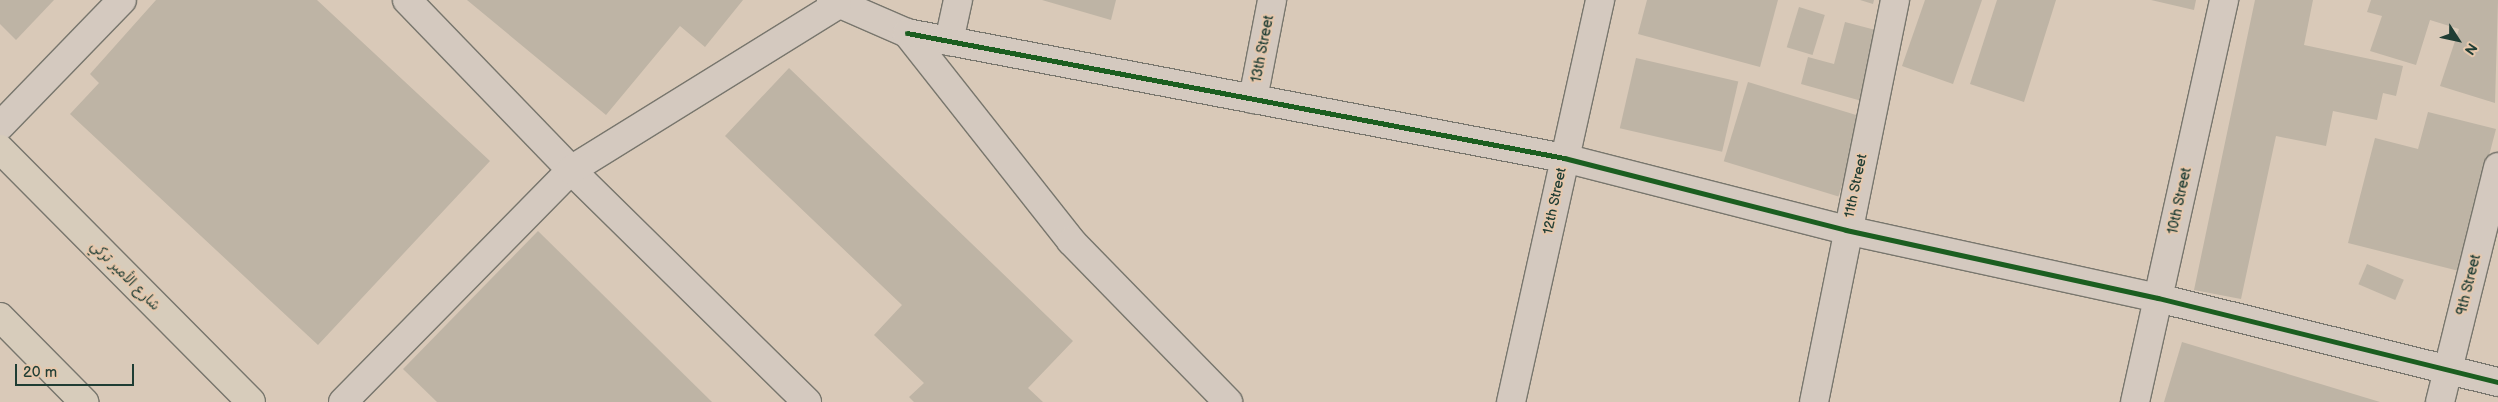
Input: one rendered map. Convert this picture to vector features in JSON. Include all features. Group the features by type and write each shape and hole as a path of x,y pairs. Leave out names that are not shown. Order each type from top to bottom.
{"main road":[{"name":"شارع الأمير تركي","path":"0,149 251,402"},
{"path":"0,317 84,402"}],"street":[{"path":"0,126 122,0"},
{"path":"408,0 571,170 807,402"},
{"path":"949,41 958,0"},
{"name":"13th Street","path":"1253,99 1272,0"},
{"name":"12th Street","path":"1511,402 1600,0"},
{"name":"11th Street","path":"1814,402 1846,230 1895,0"},
{"name":"10th Street","path":"2136,402 2224,0"},
{"path":"343,402 571,170 834,2 907,33 1564,158 1846,230 2158,298 2498,382"},
{"path":"907,33 1071,241 1228,402"},
{"name":"9th Street","path":"2440,402 2498,167"}],"building":[{"path":"0,0 54,0 16,40 0,24"},
{"path":"156,0 317,0 490,161 318,345 70,114 99,83 90,74"},
{"path":"467,0 743,0 705,47 680,26 606,115"},
{"path":"1042,0 1116,0 1111,20"},
{"path":"1647,0 1778,0 1760,67 1638,34"},
{"path":"1860,0 1874,0 1873,4"},
{"path":"1925,0 1982,0 1953,84 1902,66"},
{"path":"1997,0 2056,0 2024,102 1970,84"},
{"path":"2151,0 2196,0 2194,10"},
{"path":"2255,0 2313,0 2304,45 2403,66 2396,96 2383,93 2377,120 2333,111 2326,146 2276,136 2241,299 2194,290"},
{"path":"2371,0 2498,0 2495,103 2440,86 2459,29 2430,20 2416,65 2370,51 2382,16 2367,12"},
{"path":"1799,7 1825,15 1813,55 1787,47"},
{"path":"1845,22 1887,33 1869,103 1801,84 1808,57 1834,64"},
{"path":"1636,58 1738,82 1722,152 1620,128"},
{"path":"789,68 1073,341 1028,388 1043,402 914,402 909,397 924,383 874,335 902,305 725,136"},
{"path":"1748,82 1863,117 1838,196 1724,161"},
{"path":"2428,112 2496,129 2459,271 2348,243 2375,138 2418,149"},
{"path":"538,231 712,402 437,402 403,369"},
{"path":"2367,264 2404,280 2395,300 2358,284"},
{"path":"2182,342 2380,402 2164,402"}],"cycle path":[{"path":"907,33 1564,158 1846,230 2158,298 2498,382"}]}
